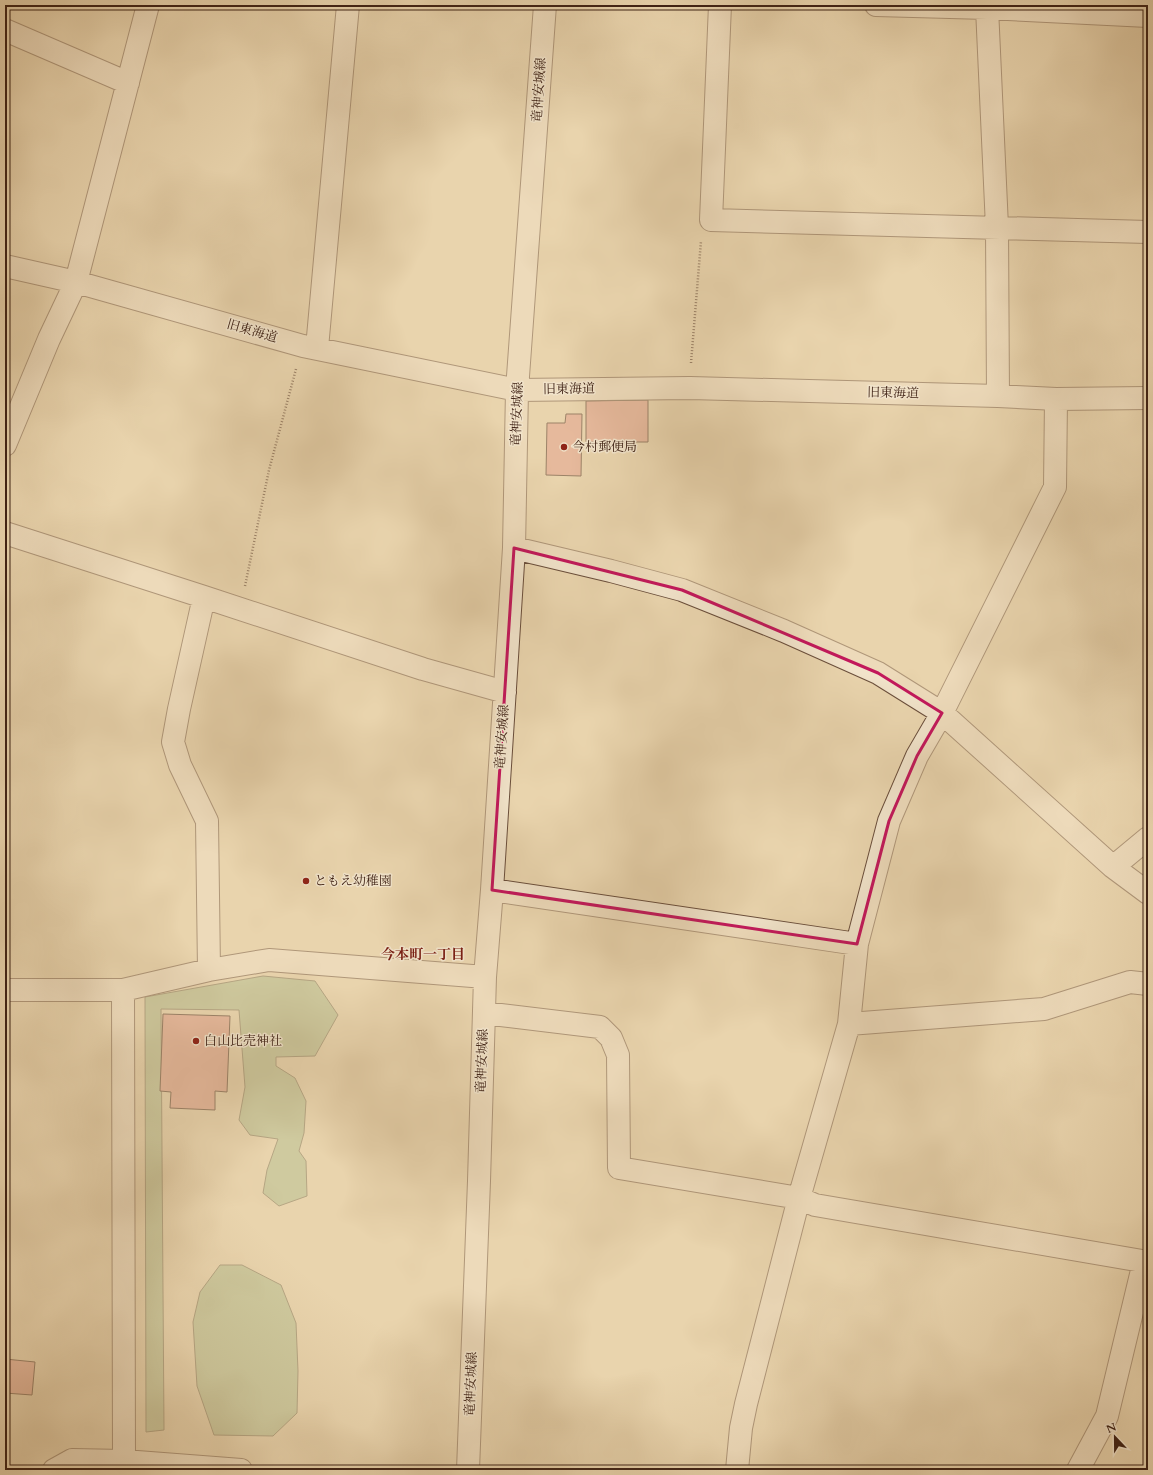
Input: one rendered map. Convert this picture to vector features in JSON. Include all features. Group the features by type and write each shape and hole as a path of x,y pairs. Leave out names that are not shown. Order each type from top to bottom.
{"street":[{"path":"5,445 49,339 76,282 148,5"},
{"path":"310,347 348,5"},
{"name":"竜神安城線","path":"468,1470 485,977 514,548 517,390 545,5"},
{"path":"720,5 711,220 1148,232"},
{"path":"876,5 987,8 1148,16"},
{"path":"987,8 997,227 998,396"},
{"path":"5,30 128,83"},
{"name":"旧東海道","path":"5,266 76,282 310,347 517,390 690,388 998,396 1056,399 1148,398"},
{"path":"737,1470 741,1428 746,1404 799,1198 850,1024 857,944 889,821 917,756 942,713 1055,487 1056,399"},
{"path":"5,533 423,669 505,692"},
{"path":"514,548 611,570 682,590 784,631 878,673 942,713 1113,867 1148,893"},
{"path":"204,597 178,710 173,742 180,764 207,821 209,970"},
{"path":"1113,867 1148,838"},
{"path":"492,890 857,944"},
{"path":"5,990 123,990 209,970 269,960 485,977"},
{"path":"850,1024 1044,1010 1130,982 1148,984"},
{"path":"123,990 124,1461"},
{"path":"484,1013 600,1027 611,1038 618,1055 619,1168 799,1198 815,1205 1146,1262 1107,1416 1078,1470"},
{"path":"54,1470 72,1460 124,1461 182,1468 241,1470"}],"path":[{"path":"690,388 702,231 711,220"},
{"path":"240,609 269,470 310,347"}],"highlighted area":[{"path":"514,548 682,590 878,673 942,713 917,756 889,821 857,944 492,890"}],"green space":[{"path":"263,976 315,981 338,1015 315,1056 276,1057 276,1066 295,1078 306,1101 304,1133 299,1151 306,1161 307,1196 279,1206 263,1193 267,1170 278,1139 250,1135 239,1120 245,1087 239,1010 161,1009 164,1430 146,1432 145,997"},
{"path":"220,1265 242,1265 281,1285 296,1323 298,1371 297,1413 273,1436 214,1435 197,1386 193,1322 200,1292"}],"building":[{"path":"648,400 648,442 586,442 586,401"},
{"path":"566,414 582,414 581,476 546,475 547,423 565,423"},
{"name":"白山比売神社","path":"163,1014 230,1016 227,1092 215,1091 215,1110 170,1108 171,1092 160,1091"},
{"path":"5,1359 35,1362 32,1395 5,1393"}],"place":[{"name":"今村郵便局","path":"564,447"},
{"name":"ともえ幼稚園","path":"306,881"},
{"name":"白山比売神社","path":"196,1041"}],"district":[{"name":"今本町一丁目","path":"423,954"}]}
